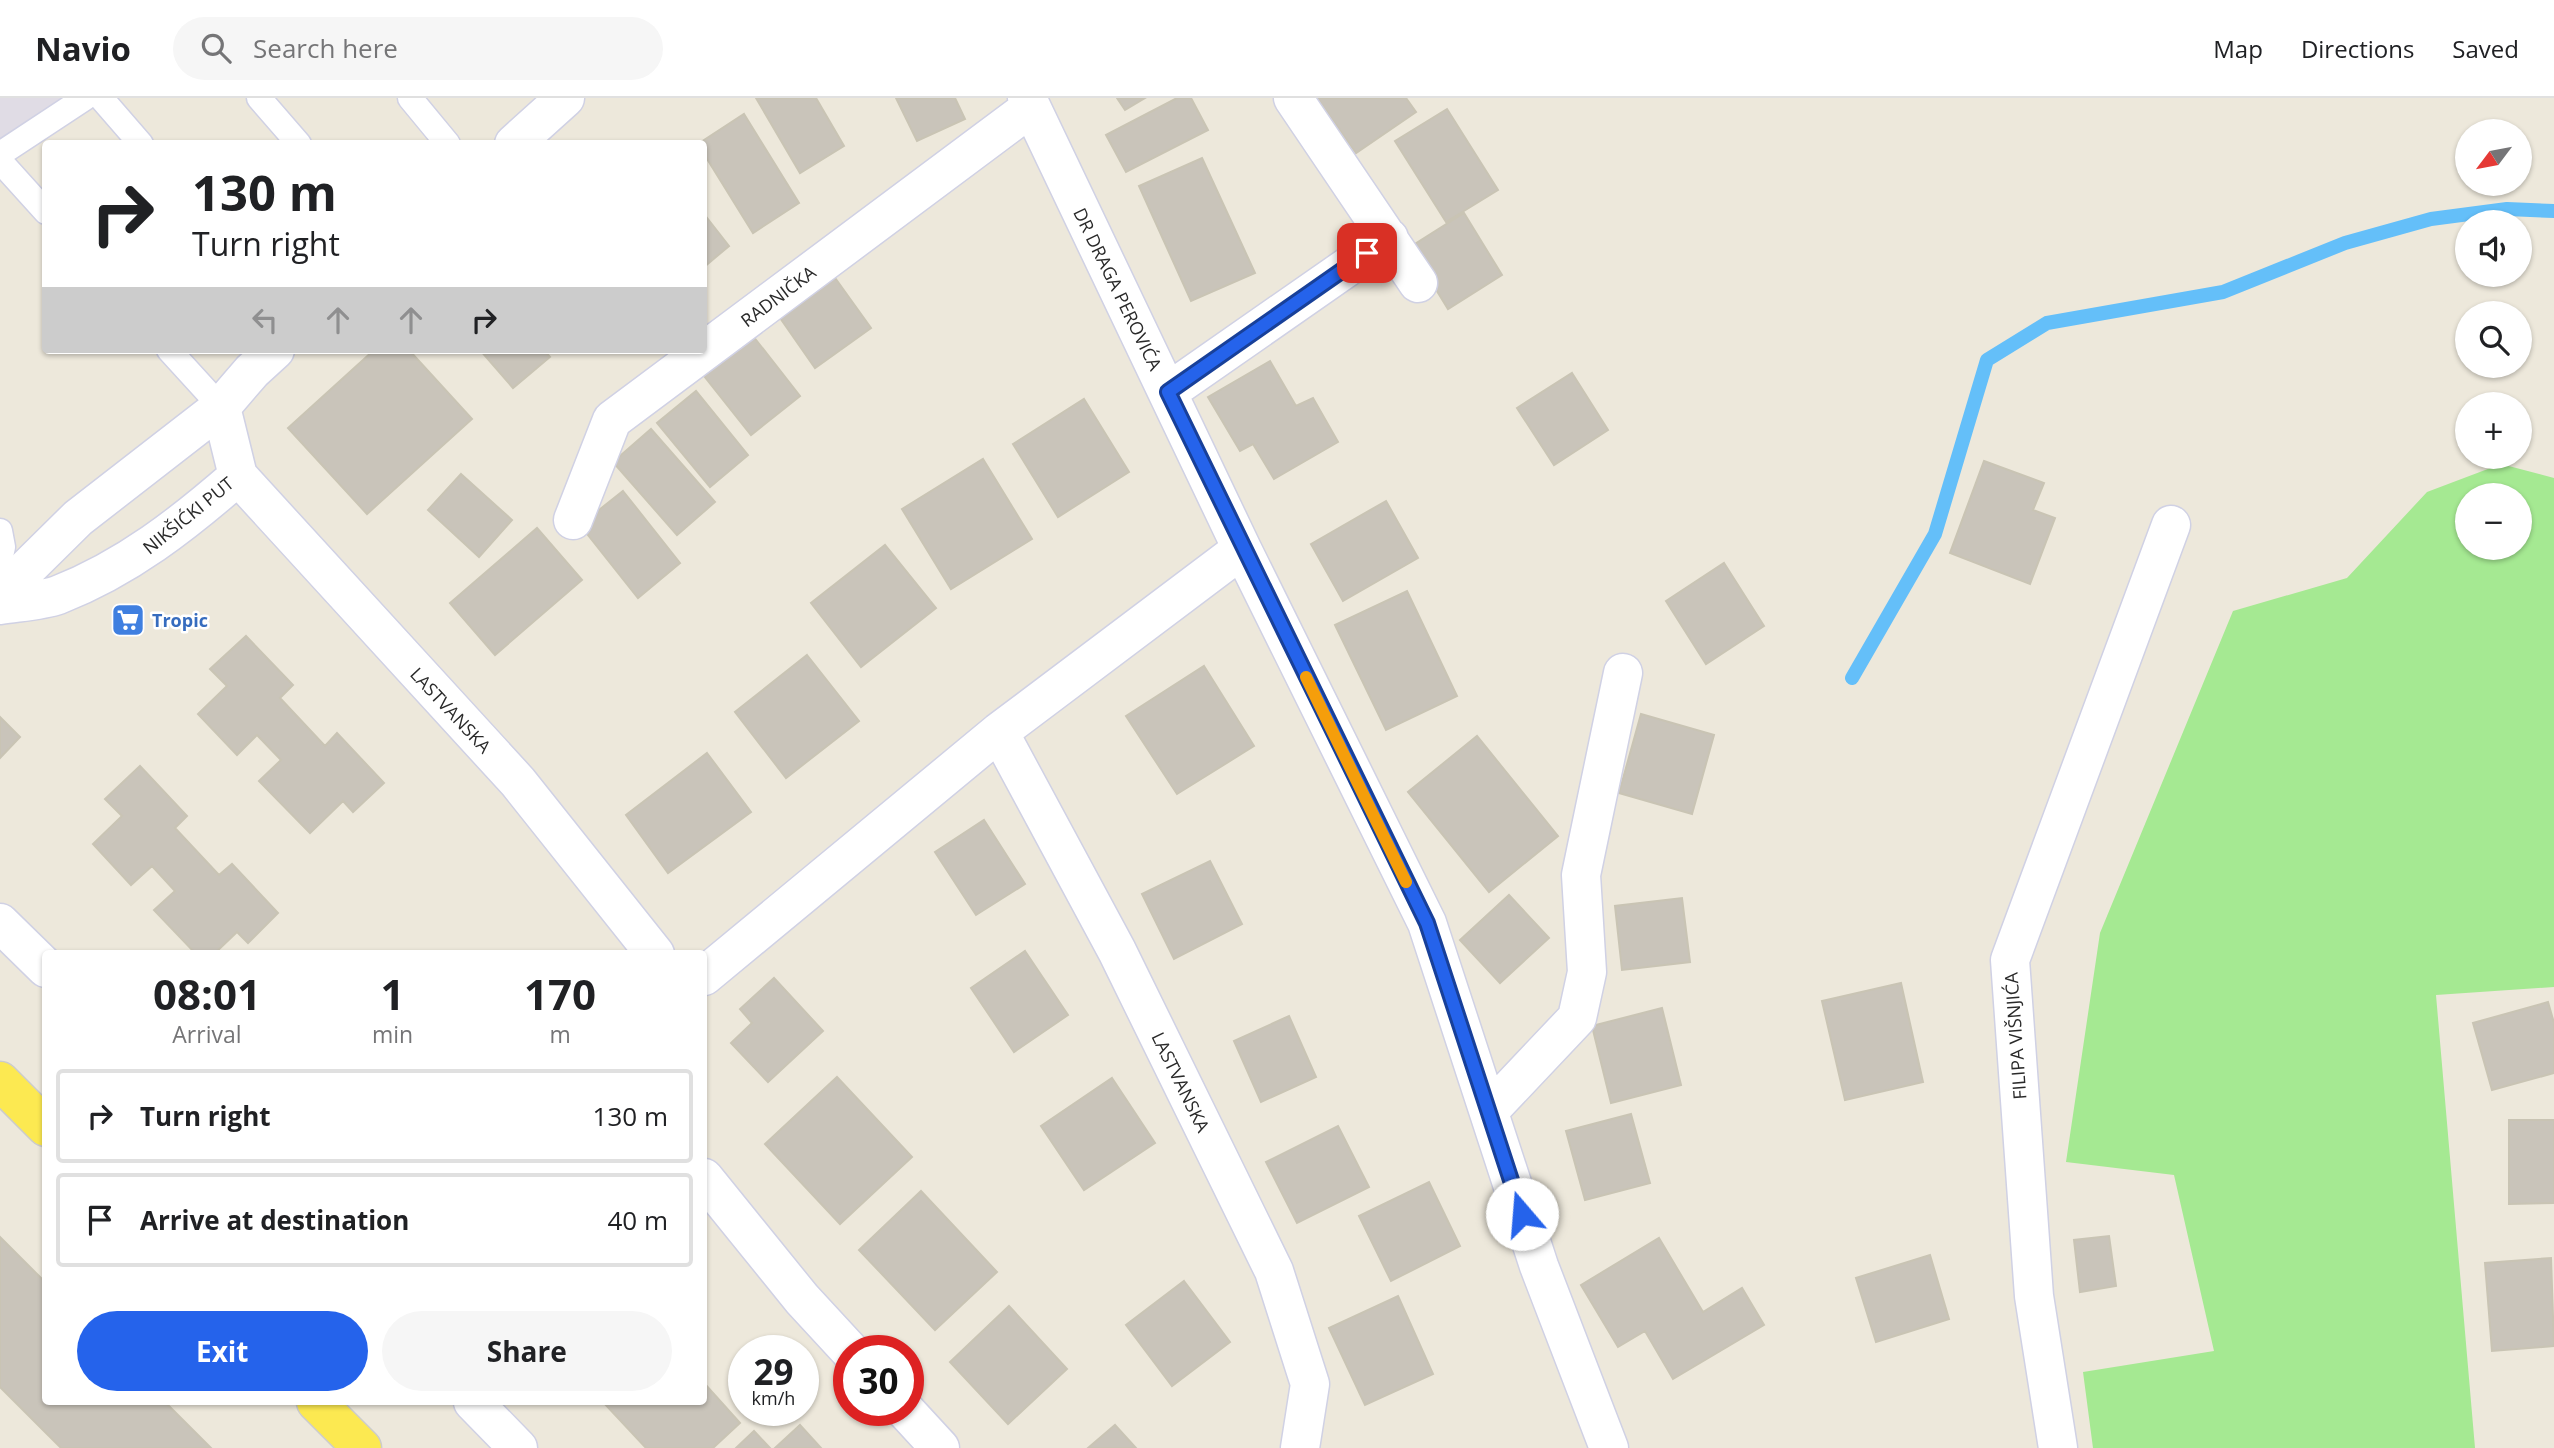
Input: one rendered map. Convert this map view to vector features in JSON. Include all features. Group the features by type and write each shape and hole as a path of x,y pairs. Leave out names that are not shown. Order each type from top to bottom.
{"main road":[{"path":"0,1081 42,1123"},
{"path":"319,1405 362,1448"}],"street":[{"path":"1293,98 1389,237 1418,284"},
{"path":"518,140 559,100"},
{"name":"DR DRAGA PEROVIĆA","path":"1029,103 1242,549 1427,923 1539,1266 1609,1448"},
{"name":"RADNIČKA","path":"707,348 1029,103"},
{"path":"1168,392 1389,237"},
{"path":"0,595 78,518 221,407 251,371 270,354"},
{"name":"RADNIČKA","path":"573,520 612,420 699,354"},
{"name":"NIKŠIĆKI PUT","path":"0,605 56,596 127,563 193,515 237,476 221,407"},
{"name":"LASTVANSKA","path":"237,476 518,782 652,950"},
{"name":"FILIPA VIŠNJIĆA","path":"2058,1448 2034,1296 2010,960 2171,525"},
{"path":"707,973 999,732 1242,549"},
{"path":"1489,1111 1577,1018 1583,1000 1587,972 1581,875 1623,673"},
{"name":"LASTVANSKA","path":"999,732 1116,951 1274,1271 1310,1384 1300,1448"},
{"path":"0,923 42,964"},
{"path":"707,1182 802,1299 835,1335"},
{"path":"476,1405 518,1448"},
{"path":"920,1426 940,1448"}],"lane":[{"path":"0,154 85,98"},
{"path":"101,98 138,140"},
{"path":"259,98 296,140"},
{"path":"411,98 445,140"},
{"path":"0,161 42,208"},
{"path":"174,354 221,407"},
{"path":"0,531 3,547 0,560"}],"shaded area":[{"path":"0,98 102,98 0,161"}],"green space":[{"path":"2488,469 2520,469 2554,478 2554,987 2436,995 2475,1448 2093,1448 2083,1372 2214,1351 2174,1175 2066,1162 2100,933 2233,611 2347,578 2427,492"}],"building":[{"path":"756,98 816,98 844,146 800,173"},
{"path":"896,98 955,98 965,119 917,141"},
{"path":"1117,98 1145,98 1125,110"},
{"path":"1177,98 1191,98 1208,130 1126,172 1106,135"},
{"path":"1317,98 1406,98 1416,112 1356,153"},
{"path":"1447,109 1498,190 1446,222 1395,141"},
{"path":"744,114 799,203 753,233 707,159 707,140 704,140"},
{"path":"1202,158 1255,273 1191,301 1139,186"},
{"path":"1464,213 1502,275 1448,309 1410,247"},
{"path":"707,218 729,246 707,264"},
{"path":"833,275 871,328 815,368 778,315"},
{"path":"753,336 800,396 751,435 704,376"},
{"path":"370,354 413,354 472,419 367,514 288,428"},
{"path":"483,354 547,354 550,357 513,388"},
{"path":"1270,361 1296,406 1313,398 1338,442 1274,479 1253,444 1240,451 1208,397"},
{"path":"1572,373 1608,430 1554,465 1517,408"},
{"path":"696,391 748,455 710,487 657,423"},
{"path":"1084,399 1129,472 1058,517 1013,444"},
{"path":"651,429 715,502 677,535 613,462"},
{"path":"983,459 1032,539 951,589 902,509"},
{"path":"1984,461 2044,483 2033,510 2055,518 2030,584 1950,553"},
{"path":"461,474 512,520 479,557 428,510"},
{"path":"623,491 680,563 638,598 580,525"},
{"path":"1386,501 1418,558 1343,601 1311,544"},
{"path":"537,528 582,580 495,655 450,603"},
{"path":"885,545 936,608 861,667 811,603"},
{"path":"1724,563 1764,626 1706,664 1666,601"},
{"path":"1407,591 1457,696 1386,730 1335,625"},
{"path":"246,636 293,685 280,698 325,746 337,733 384,783 353,812 343,801 310,833 259,781 281,760 257,735 237,755 198,714 227,686 210,669"},
{"path":"807,655 859,721 786,778 735,712"},
{"path":"1204,666 1254,746 1177,794 1126,716"},
{"path":"1641,714 1714,735 1692,814 1619,793"},
{"path":"0,717 20,737 0,758"},
{"path":"1477,736 1558,836 1489,892 1408,792"},
{"path":"707,753 751,812 668,873 626,815"},
{"path":"140,766 187,816 175,828 219,875 232,864 278,913 248,943 237,932 218,950 192,950 154,910 175,891 152,866 131,885 93,844 122,816 105,799"},
{"path":"984,820 1025,884 976,915 935,852"},
{"path":"1210,861 1242,924 1174,959 1142,894"},
{"path":"1509,895 1549,938 1500,983 1460,940"},
{"path":"1682,898 1690,962 1622,970 1615,906"},
{"path":"1025,951 1068,1015 1014,1052 971,988"},
{"path":"774,978 823,1031 768,1082 731,1043 752,1023 740,1009"},
{"path":"1901,983 1923,1082 1845,1100 1822,1001"},
{"path":"2548,1002 2554,1023 2554,1073 2492,1090 2473,1023"},
{"path":"1662,1008 1681,1085 1611,1103 1592,1026"},
{"path":"1289,1016 1316,1077 1261,1102 1234,1041"},
{"path":"837,1077 912,1157 840,1224 765,1144"},
{"path":"1112,1078 1155,1143 1084,1190 1041,1126"},
{"path":"1631,1114 1650,1183 1585,1200 1566,1131"},
{"path":"2509,1120 2554,1120 2554,1203 2509,1204"},
{"path":"1338,1126 1369,1187 1297,1223 1266,1162"},
{"path":"1429,1182 1460,1246 1391,1281 1359,1216"},
{"path":"921,1191 997,1272 935,1330 859,1250"},
{"path":"2109,1236 2116,1286 2080,1292 2074,1240"},
{"path":"0,1237 42,1279 42,1405 168,1405 211,1448 61,1448 0,1387"},
{"path":"1659,1238 1703,1312 1742,1288 1764,1325 1673,1379 1645,1331 1618,1347 1581,1285"},
{"path":"1930,1255 1949,1319 1876,1342 1856,1278"},
{"path":"2551,1258 2554,1346 2492,1351 2485,1263"},
{"path":"1184,1281 1230,1342 1172,1386 1126,1325"},
{"path":"1398,1296 1433,1374 1365,1405 1329,1328"},
{"path":"1009,1306 1067,1369 1008,1424 950,1362"},
{"path":"707,1386 728,1410 728,1426 737,1426 713,1448 646,1448 606,1405 707,1405"},
{"path":"1115,1425 1136,1448 1088,1448"},
{"path":"801,1426 821,1448 775,1448"},
{"path":"754,1431 770,1448 736,1448"}],"waterway":[{"path":"1852,678 1935,534 1987,360 2047,323 2223,292 2345,243 2431,219 2507,209 2554,211"}],"slow traffic":[{"path":"1306,677 1406,882"}],"place":[{"name":"Tropic","path":"128,620"}],"route":[{"path":"1367,253 1168,392 1242,549 1427,923 1522,1214"}]}
